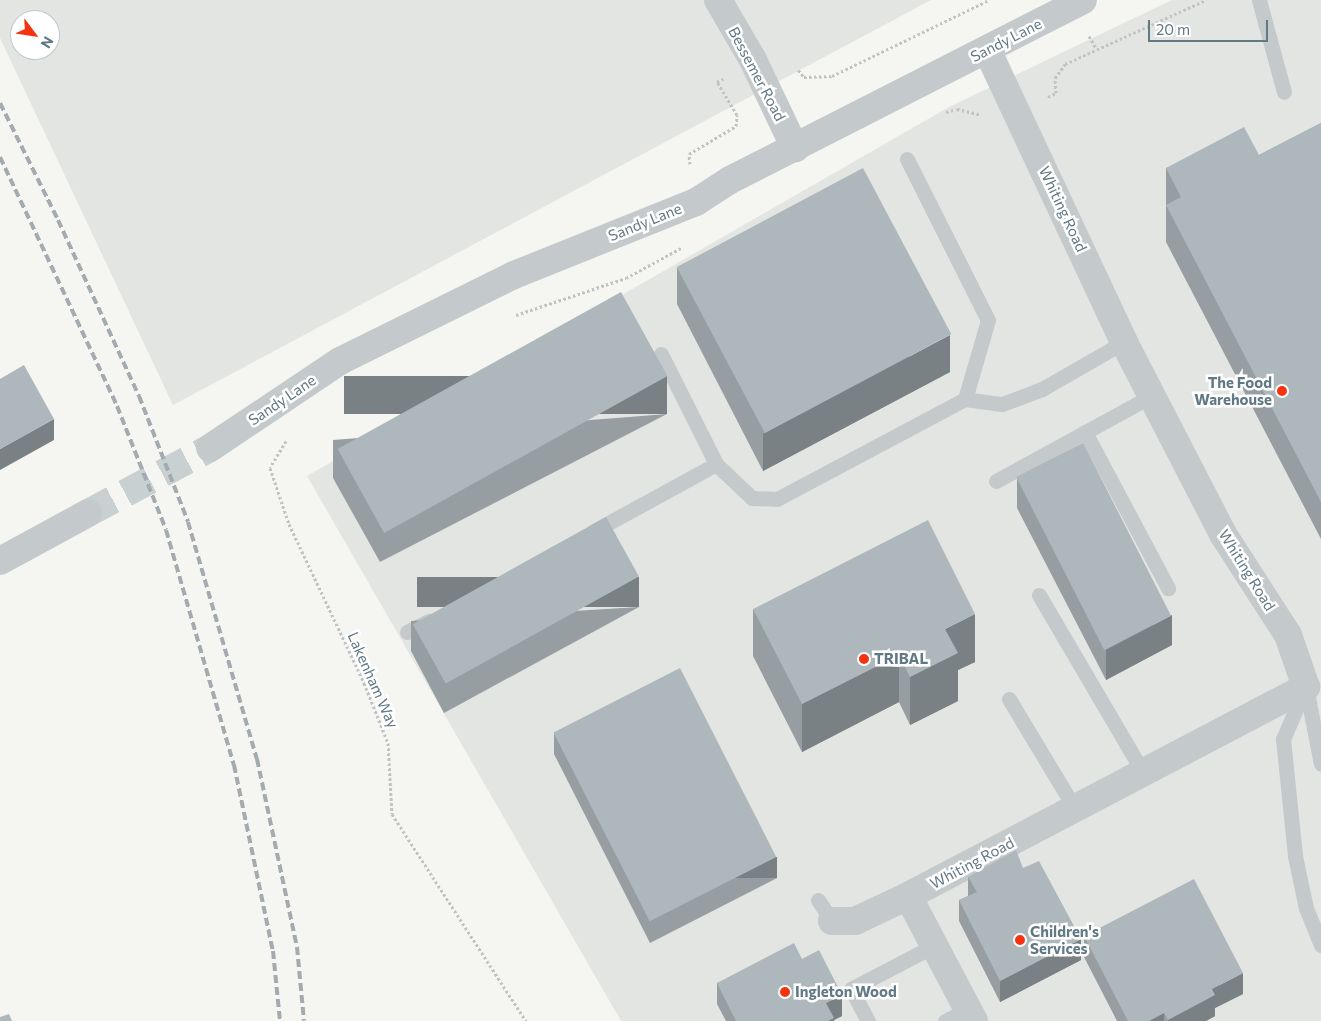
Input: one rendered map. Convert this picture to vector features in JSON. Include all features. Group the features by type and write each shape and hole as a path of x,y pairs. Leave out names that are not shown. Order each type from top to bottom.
{"street":[{"name":"Bessemer Road","path":"718,0 753,60 795,148"},
{"name":"Sandy Lane","path":"210,448 340,362 514,275 696,202 730,180 1083,0"},
{"name":"Whiting Road","path":"825,910 855,922 1075,810 1143,772 1314,687 1288,635 1223,534 1151,396 987,49"},
{"path":"0,561 88,513"},
{"path":"908,896 971,1015"}],"lane":[{"path":"1259,0 1284,92"},
{"path":"907,158 988,320 965,399"},
{"path":"662,354 716,464 752,498 777,499 965,399 1002,404 1042,389 1124,342"},
{"path":"996,480 1151,396"},
{"path":"1085,432 1168,588"},
{"path":"579,539 716,464"},
{"path":"1039,595 1143,772"},
{"path":"407,632 442,614"},
{"path":"1314,687 1321,764"},
{"path":"1314,687 1283,739 1295,856 1306,908 1321,945"},
{"path":"1009,699 1075,810"},
{"path":"868,1021 851,989 935,944"},
{"path":"945,1021 971,1015"}],"path":[{"path":"793,64 804,77 832,76 989,0"},
{"path":"938,114 957,109 978,113 995,129 1056,93 1055,78 1066,64 1206,0"},
{"path":"696,202 689,154 736,126 737,115 717,82 753,60"},
{"path":"509,318 626,278 685,246"},
{"name":"Lakenham Way","path":"291,433 270,468 289,524 364,684 388,743 392,814 526,1021"}],"shaded area":[{"path":"0,0 931,0 173,405 10,60 60,60 60,10 10,10 10,59 0,38"},
{"path":"1172,0 1321,0 1321,1021 621,1021 307,476 949,107"}],"building":[{"name":"The Food Warehouse","path":"1321,123 1321,502 1166,205 1181,197 1166,168 1244,127 1259,155"},
{"path":"863,168 951,334 765,433 677,267"},
{"path":"621,292 668,376 384,533 338,449"},
{"path":"24,365 54,419 0,449 0,379"},
{"path":"1083,443 1171,616 1104,650 1016,477"},
{"path":"606,517 639,576 446,684 413,624"},
{"path":"928,520 975,614 945,629 958,653 910,677 899,655 802,704 753,609"},
{"path":"680,668 776,857 650,921 553,732"},
{"name":"Children's Services","path":"1016,850 1023,868 1039,861 1081,939 1000,981 959,900 977,892 968,877"},
{"path":"1194,879 1243,973 1212,989 1215,995 1168,1020 1164,1013 1149,1021 1128,1021 1084,936"},
{"name":"Ingleton Wood","path":"794,943 802,959 819,950 842,995 826,1003 834,1018 828,1021 736,1021 717,983"},
{"path":"9,1014 12,1021 0,1021 0,1017"}],"tunnel":[{"path":"88,513 210,448"}],"railway":[{"path":"0,103 58,220 139,396 188,522 257,759 297,947 304,1021"},
{"path":"0,157 117,406 166,530 234,765 273,951 280,1021"}],"place":[{"name":"The Food Warehouse","path":"1282,391"},
{"name":"TRIBAL","path":"864,659"},
{"name":"Children's Services","path":"1020,940"},
{"name":"Ingleton Wood","path":"785,992"}]}
